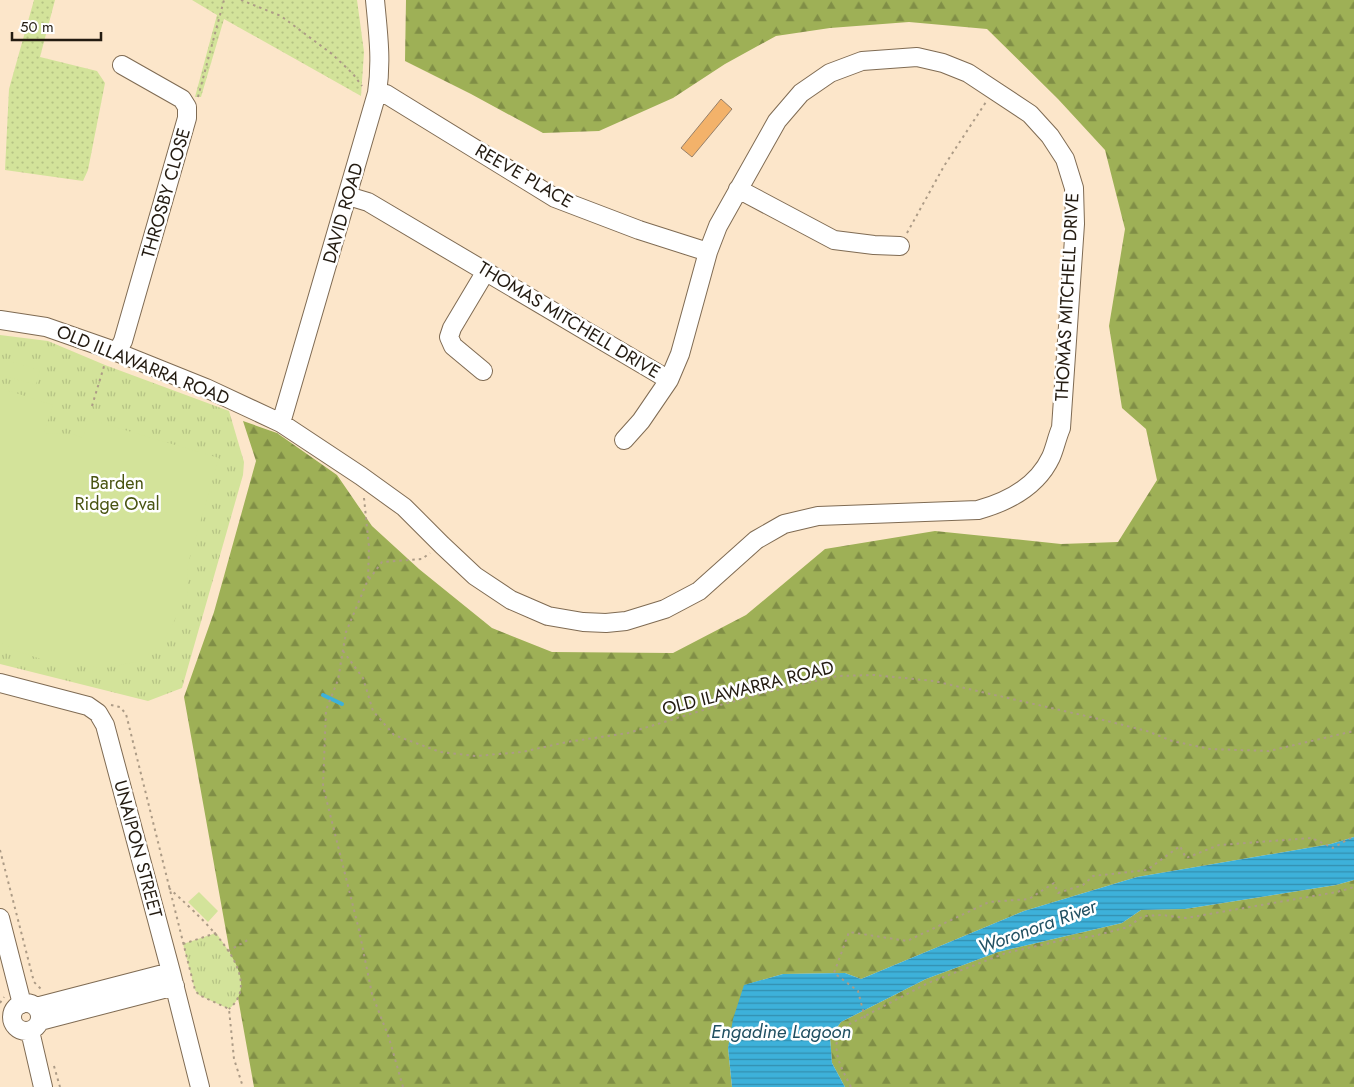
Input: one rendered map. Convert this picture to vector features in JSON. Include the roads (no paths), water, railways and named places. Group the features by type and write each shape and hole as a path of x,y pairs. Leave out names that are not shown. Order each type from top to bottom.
{"street":[{"name":"DAVID ROAD","path":"281,422 348,196 372,91 380,70 380,47 375,0"},
{"name":"THOMAS MITCHELL DRIVE","path":"281,422 404,507 475,576 511,600 548,616 583,622 606,623 626,620 665,608 699,591 756,540 784,524 818,516 978,510 997,505 1014,496 1036,479 1051,458 1061,428 1075,224 1074,188 1065,159 1050,136 1030,114 968,73 943,63 917,56 862,61 830,73 801,93 777,121 718,226 708,252 680,354 669,380 368,202 348,196"},
{"name":"THROSBY CLOSE","path":"117,352 123,341 187,118 187,107 182,99 122,65"},
{"name":"REEVE PLACE","path":"372,91 394,98 555,198 639,230 708,252"},
{"path":"738,189 834,240 900,246"},
{"path":"483,371 453,346 449,337 452,328 486,271"},
{"name":"OLD ILLAWARRA ROAD","path":"0,320 46,327 117,352 206,388 281,422"},
{"path":"624,440 641,421 669,380"},
{"name":"UNAIPON STREET","path":"0,683 88,706 98,713 105,725 200,1087"},
{"path":"0,918 32,1016 44,1087"},
{"path":"6,1023 12,1017 15,1008 32,1016 173,979"}],"water":[{"path":"1354,837 1354,880 1336,885 1185,909 1141,910 1122,923 998,952 926,979 841,1022 830,1037 832,1063 845,1087 732,1087 728,1048 733,1019 744,985 783,974 845,973 861,979 1024,911 1137,877 1331,844"}],"waterway":[{"path":"323,695 342,704"}],"park label":[{"name":"Barden Ridge Oval","path":"117,493"}],"water label":[{"name":"Woronora River","path":"1037,926"},
{"name":"Engadine Lagoon","path":"781,1031"}]}
